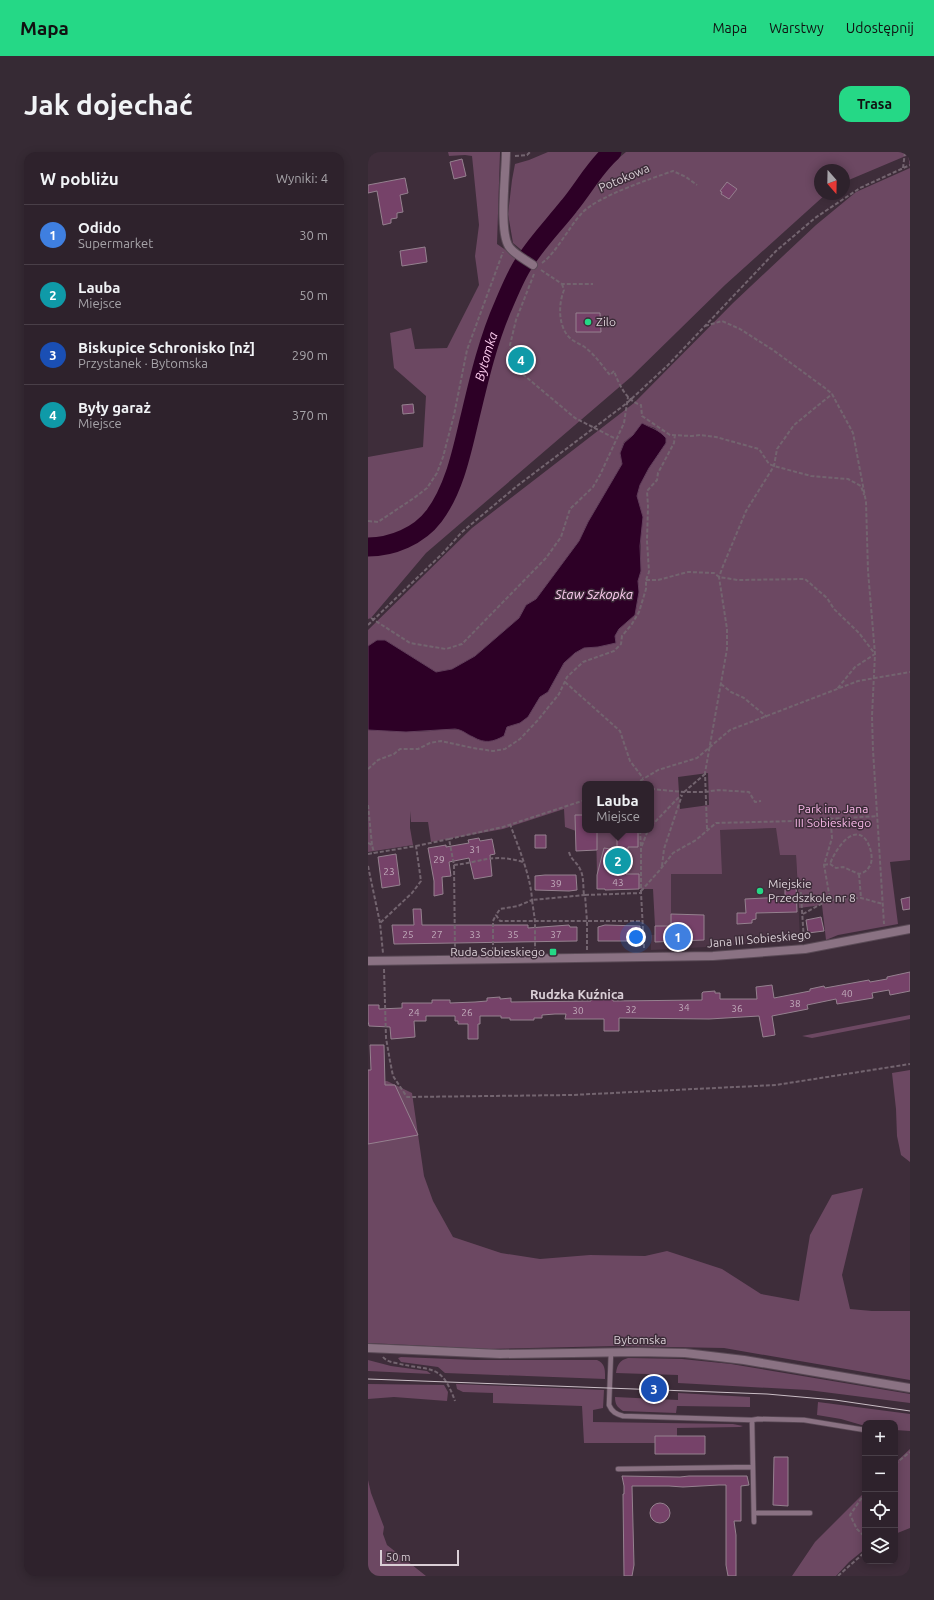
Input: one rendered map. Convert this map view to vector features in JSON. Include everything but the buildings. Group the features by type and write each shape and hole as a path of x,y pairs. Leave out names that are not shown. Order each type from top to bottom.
{"street":[{"path":"506,153 503,228 510,248 535,266"},
{"name":"Jana III Sobieskiego","path":"368,961 713,956 805,949 910,929"},
{"name":"Bytomska","path":"368,1348 500,1354 611,1352 667,1352 702,1354 910,1388"}],"lane":[{"path":"611,1352 609,1404 618,1415 752,1420 804,1420 862,1430"},
{"path":"752,1420 754,1522"},
{"path":"618,1469 753,1467"},
{"path":"754,1513 810,1513"}],"path":[{"path":"506,153 517,156 527,155 530,152"},
{"path":"903,168 905,152"},
{"path":"368,625 372,619 443,553 462,532 517,486 627,403 668,365 776,251 815,218 860,188 910,165"},
{"name":"Potokowa","path":"535,266 548,259 567,231 583,212 605,197 673,172 686,177 697,185"},
{"path":"368,521 378,522 414,498 427,488 437,473 443,457 454,415 467,350 507,242"},
{"path":"593,284 562,284 535,266 516,320 510,345 512,359 519,371 575,418 616,439"},
{"path":"562,284 564,290 561,297 561,321 565,331 570,338 587,349 610,375 614,371 619,383 628,397 634,403 640,404 642,416 670,435 675,434 716,437 759,449 768,464 774,466 810,476 848,479 861,486 866,502"},
{"path":"704,326 722,321 740,329 773,350 832,394 853,433 866,502 868,571 875,654 872,716 884,934"},
{"path":"707,829 705,773 727,649 727,629 719,577 746,511 774,466 777,449 794,425 832,394"},
{"path":"372,619 410,643 446,649 462,644 546,558 561,537 570,509 593,487 624,423 628,397"},
{"path":"368,769 378,760 400,750 418,749 430,743 440,742 493,750 505,749 520,739 538,720 559,694 567,677 583,662 614,652 621,644 622,636 640,612 649,572 647,541 647,491 657,480 658,473 674,443 675,434"},
{"path":"646,580 658,580 688,572 714,573 719,577 738,580 805,579 827,598 834,610 859,633 875,654"},
{"path":"837,689 855,667 875,654"},
{"path":"641,781 643,778 658,770 697,758 730,730 858,681 910,672"},
{"path":"565,682 620,731 630,760 643,778"},
{"path":"721,684 731,692 744,698 767,717"},
{"path":"654,823 705,773"},
{"path":"654,789 684,792 705,792 718,790 749,792 755,802 761,801"},
{"path":"662,867 664,849 682,795"},
{"path":"368,854 416,846 503,827 582,801"},
{"path":"368,805 374,853"},
{"path":"830,811 832,838 824,865 830,899"},
{"path":"493,959 493,921 500,909 518,906 532,900 641,892 673,853 696,840 707,829 716,823 878,816"},
{"path":"510,824 523,862 531,893 535,921 534,959"},
{"path":"640,833 644,957"},
{"path":"641,848 647,833"},
{"path":"830,864 842,843 852,836 863,836 869,847 871,859 869,868 859,874"},
{"path":"449,839 454,865 455,960"},
{"path":"368,843 372,845"},
{"path":"380,924 412,893 421,881 416,846"},
{"path":"569,852 580,868 583,877 587,921 587,958"},
{"path":"454,865 495,858 511,859 523,862"},
{"path":"824,865 830,864 836,868 843,867 859,874"},
{"path":"368,866 380,924 384,961 386,1038 393,1076 407,1097 572,1096 776,1085 910,1064"},
{"path":"859,874 861,898"},
{"path":"800,880 805,949"},
{"path":"803,914 830,899 861,898 883,904"},
{"path":"496,915 500,921 642,921"},
{"path":"379,1349 384,1359 390,1362 431,1369 441,1374 455,1401"},
{"path":"898,1462 910,1452"},
{"path":"862,1497 850,1515 857,1529 862,1534"},
{"path":"838,1576 862,1555"}],"shaded area":[{"path":"777,828 796,855 800,939 725,946 651,950 651,935 671,934 671,874 720,830"}],"green space":[{"path":"448,152 500,152 497,244 517,258 529,263 593,179 626,152 910,152 910,168 908,155 850,179 850,164 814,164 814,200 819,200 725,285 631,377 426,553 371,618 368,619 368,457 423,447 426,396 394,368 390,333 411,328 415,349 447,348 479,285 475,256 479,225 472,156 449,156"},
{"path":"548,152 607,152 574,187 553,213 525,253 513,243 508,214 515,164"},
{"name":"Park im. Jana III Sobieskiego","path":"910,168 910,860 890,862 898,924 838,935 826,940 822,905 799,908 796,855 780,855 776,828 720,830 722,874 671,874 671,927 655,926 653,889 639,889 639,874 597,875 596,833 654,833 654,781 582,781 582,820 576,831 565,827 564,809 503,829 431,842 428,822 411,822 410,811 410,828 413,845 368,852 368,730 406,732 432,731 440,729 463,730 471,736 488,742 507,727 520,723 540,697 548,692 564,663 575,653 584,648 608,645 619,629 635,615 639,592 638,581 641,571 641,534 637,496 640,485 649,468 666,443 655,428 642,424 633,435 624,442 620,453 622,464 588,522 579,541 536,599 526,605 519,618 475,656 452,669 436,672 385,640 377,640 368,646 368,630 472,528 634,403 733,303 816,225 846,200 850,200 850,197 856,192","holes":["708,773 709,805 680,809 678,777"]},
{"path":"910,1015 910,1019 812,1038 802,1036"},
{"path":"910,1070 910,1162 901,1155 897,1136 892,1073"},
{"path":"387,1081 412,1093 424,1176 433,1201 453,1237 501,1253 540,1259 590,1255 645,1256 667,1251 722,1269 761,1294 799,1301 810,1235 832,1195 863,1188 842,1275 850,1309 872,1311 910,1311 910,1380 724,1348 616,1346 489,1349 368,1343 368,1082"},
{"path":"398,1358 475,1360 597,1360 603,1366 605,1371 605,1379 445,1373 438,1367 401,1362"},
{"path":"628,1358 682,1359 731,1364 910,1394 910,1403 808,1390 678,1383 678,1375 616,1373 619,1363"},
{"path":"368,1360 391,1366 427,1371 431,1374 368,1371"},
{"path":"368,1384 444,1385 448,1392 447,1401 394,1397 368,1399"},
{"path":"456,1384 604,1390 603,1408 593,1410 593,1422 733,1424 743,1426 677,1428 677,1436 656,1436 655,1443 584,1443 582,1406 493,1403 493,1393 463,1392 457,1389"},
{"path":"678,1393 750,1397 750,1407 677,1406 676,1413 623,1411 617,1405 615,1399 615,1397 678,1400"},
{"path":"818,1402 910,1414 910,1431 898,1430 898,1420 862,1420 862,1425 841,1419 817,1415"},
{"path":"910,1449 910,1528 898,1533 898,1492 898,1460"},
{"path":"368,1480 371,1493 384,1527 383,1534 387,1545 426,1576 368,1576"},
{"path":"862,1495 862,1551 849,1562 836,1576 792,1576 815,1542"}],"water":[{"name":"Staw Szkopka","path":"642,423 655,429 666,438 666,443 649,468 640,485 637,496 643,517 640,546 641,571 638,581 639,592 635,615 619,629 615,636 616,643 584,648 575,653 564,663 548,692 540,697 528,717 520,723 507,727 504,736 496,740 481,741 455,729 406,732 368,730 368,646 377,640 385,640 436,672 452,669 475,656 519,618 526,605 536,599 579,541 588,522 622,464 620,453 624,443 633,435"}],"waterway":[{"name":"Bytomka","path":"368,547 386,545 413,535 428,523 441,505 453,481 457,468 480,374 498,318 516,278 534,248 589,178 612,152"}],"tram line":[{"path":"368,1379 767,1394 835,1400 910,1411"}],"place":[{"name":"Zilo","path":"588,322"},
{"name":"Były garaż","path":"521,360"},
{"name":"Lauba","path":"618,861"},
{"name":"Miejskie Przedszkole nr 8","path":"760,891"},
{"name":"Odido","path":"678,937"},
{"name":"Ruda Sobieskiego","path":"553,952"},
{"name":"Biskupice Schronisko [nż]","path":"654,1389"}],"district":[{"name":"Rudzka Kuźnica","path":"577,994"}]}
